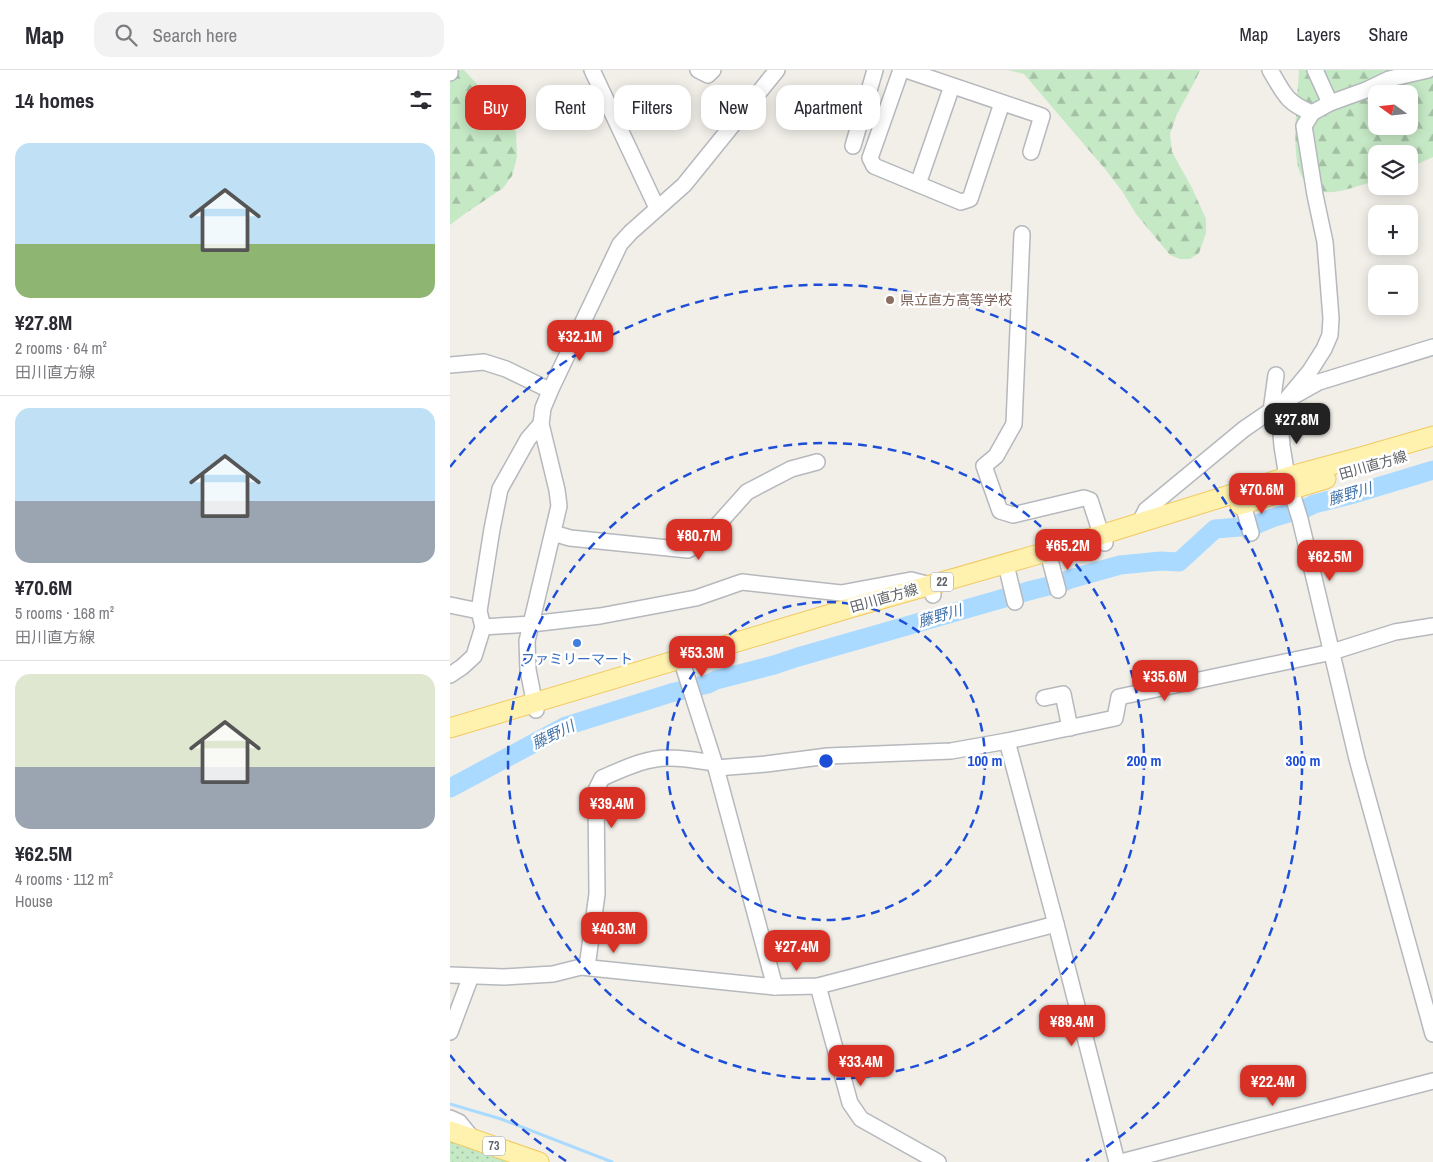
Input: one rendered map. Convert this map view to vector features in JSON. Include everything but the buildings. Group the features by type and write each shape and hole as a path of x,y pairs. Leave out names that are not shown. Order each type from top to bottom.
{"main road":[{"name":"田川直方線","path":"450,728 682,664 931,590 1046,552 1243,504 1290,487 1361,457 1433,436"},
{"name":"田川直方線","path":"931,590 1008,573 1050,561 1140,522 1290,487 1433,448"},
{"name":"田川直方線","path":"450,736 535,706"},
{"name":"73","path":"450,1131 539,1162"}],"street":[{"path":"592,70 657,208"},
{"path":"698,70 708,75 713,70"},
{"path":"535,706 528,670 528,641 559,506 541,424 543,408 620,244 684,185 777,70"},
{"path":"853,146 875,70"},
{"path":"901,70 870,158 874,166 961,202 970,199 1002,103"},
{"path":"906,70 1042,116 1031,152"},
{"path":"1270,70 1285,96 1299,108 1312,114"},
{"path":"1315,70 1330,103"},
{"path":"1428,70 1389,80 1330,103 1312,114 1304,126 1325,242 1331,318 1330,335 1310,371 1285,402 1280,422 1282,446 1290,487 1300,519 1357,759 1433,1034"},
{"path":"918,184 952,86"},
{"path":"1022,234 1014,424 996,456 984,466 1000,511 1012,514 1084,498 1090,500 1103,538"},
{"path":"1140,522 1146,510 1244,429 1318,382 1433,347"},
{"path":"450,365 484,362 506,369 543,387"},
{"path":"1271,411 1276,374"},
{"path":"450,675 474,656 483,627 479,611 500,489 528,439 541,424"},
{"path":"553,534 570,538 688,550 704,540 747,492 791,469 817,462"},
{"path":"1243,504 1251,533"},
{"path":"1050,561 1058,590"},
{"path":"1008,573 1015,602"},
{"path":"483,627 531,624 600,616 696,598 742,582 841,593 911,580 931,590"},
{"path":"450,605 479,611"},
{"path":"588,967 598,894 596,790 602,778 628,767 669,758 715,765 766,764 828,756 951,751 1115,718 1119,697 1332,652 1395,632 1433,626"},
{"path":"682,664 715,765 775,987"},
{"path":"1044,698 1063,694 1070,728"},
{"path":"1006,741 1056,924 1117,1162"},
{"path":"450,975 504,977 553,974 581,966 775,987 818,986 1056,924"},
{"path":"450,1032 471,976"},
{"path":"818,986 850,1103 855,1111 861,1119 938,1162"},
{"path":"1121,1162 1433,1081"},
{"path":"450,1118 459,1122 472,1138"}],"green space":[{"path":"450,70 464,70 478,85 465,85 465,130 515,130 517,157 512,176 503,188 450,225"},
{"path":"1008,70 1200,70 1177,114 1170,134 1172,152 1192,188 1206,219 1206,233 1199,253 1190,259 1180,259 1170,255 1136,214 1122,191 1105,169 1024,74"},
{"path":"1299,70 1433,70 1433,157 1418,164 1418,145 1368,145 1368,183 1336,192 1324,192 1306,182 1302,177 1296,155"},
{"path":"450,1136 522,1162 450,1162"}],"waterway":[{"name":"藤野川","path":"450,788 566,726 671,693 1120,565 1161,561 1179,562 1215,529 1253,526 1314,504 1433,470"},
{"path":"450,1104 501,1119 612,1162"}],"place":[{"name":"県立直方高等学校","path":"890,300"},
{"name":"ファミリーマート","path":"577,643"}]}
